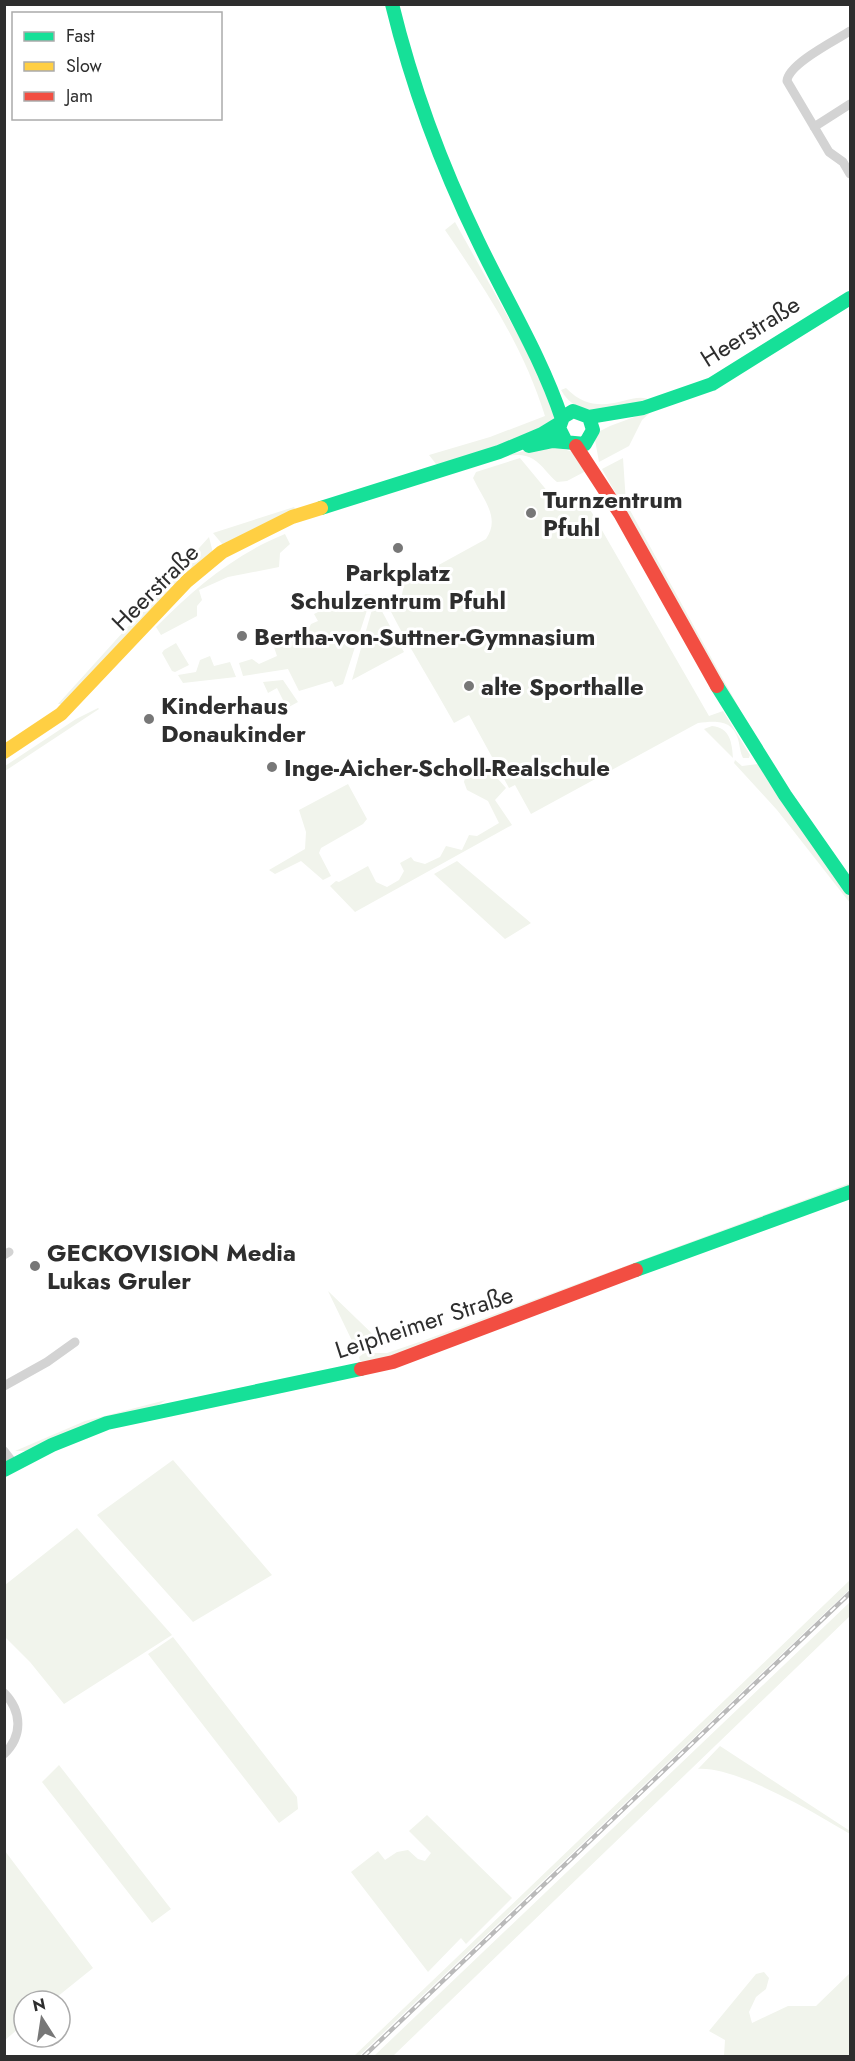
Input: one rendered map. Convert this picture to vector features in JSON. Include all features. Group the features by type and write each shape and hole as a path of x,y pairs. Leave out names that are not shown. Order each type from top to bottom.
{"street":[{"path":"392,4 403,52 458,200 551,384 561,421 560,434 583,435"},
{"path":"850,31 798,64 787,77 789,85 829,152 843,162 850,174"},
{"path":"814,127 850,104"},
{"name":"Heerstraße","path":"499,452 583,435 643,408 729,375 807,322 849,299"},
{"path":"551,384 575,411 605,485 741,728 809,832 850,888"},
{"name":"Heerstraße","path":"4,752 61,714 187,581 222,552 292,517 499,452 542,434 575,411"},
{"name":"Leipheimer Straße","path":"9,1467 85,1430 120,1419 393,1362 693,1248 850,1192"},
{"path":"4,1386 47,1362 75,1342"},
{"path":"4,1451 9,1467"},
{"path":"4,1693 17,1709 19,1725 14,1745 4,1754"}],"shaded area":[{"path":"455,222 546,385 556,416 542,431 443,464 436,464 429,455 490,437 545,416 515,342 489,297 445,230"},
{"path":"566,388 579,398 592,403 615,403 635,398 651,401 614,409 590,410 579,407 569,400 561,390"},
{"path":"653,410 642,420 629,446 599,462 595,440 600,431"},
{"path":"550,445 573,452 586,471 567,481 557,482 537,461 526,456 500,458"},
{"path":"520,458 563,510 584,499 709,716 723,711 750,755 749,758 743,758 738,739 732,728 717,722 698,723 531,814 515,785 509,788 469,715 454,723 388,606 401,600 404,584 486,539 492,524 491,516 473,478 476,472"},
{"path":"623,458 626,503 760,746 756,744 602,469"},
{"path":"294,507 297,512 223,545 213,533"},
{"path":"285,534 290,544 280,553 279,567 228,577 199,590 202,600 197,606 197,616 161,635 156,627 200,586 248,552"},
{"path":"209,537 213,553 65,704 58,704"},
{"path":"366,594 373,595 375,599 370,601 343,684 335,687 332,681 299,691 288,669 243,676 239,663 252,659 259,664 277,656 272,641 290,632 294,642 304,638 311,624 318,621 314,614 326,608 337,609"},
{"path":"378,604 404,652 352,680 373,606"},
{"path":"176,643 189,665 175,672 172,671 162,653"},
{"path":"210,656 214,666 230,662 236,677 183,683 178,675 196,672 200,660"},
{"path":"283,680 298,702 287,708 277,688 268,693 263,682"},
{"path":"98,708 5,771 5,766 76,719"},
{"path":"712,726 723,730 729,737 733,758 704,729"},
{"path":"735,760 742,766 758,764 783,804 850,896 850,903 777,810 734,763"},
{"path":"483,762 506,788 495,800 512,825 355,912 330,886 336,881 339,882 368,866 376,882 387,887 399,880 404,871 400,863 411,857 414,861 425,864 440,857 446,846 462,850 469,835 477,836 499,823 488,801 467,790 464,782 470,768"},
{"path":"348,784 367,819 363,824 321,848 319,853 331,876 323,880 301,861 275,874 269,870 305,849 306,832 299,810"},
{"path":"457,861 531,923 505,939 434,874"},
{"path":"850,1183 850,1186 388,1357 366,1363 360,1361 359,1357 364,1353 387,1353 425,1340"},
{"path":"328,1291 386,1347 355,1347"},
{"path":"166,1400 158,1405 52,1439 26,1451 15,1451 85,1421"},
{"path":"173,1460 272,1575 193,1622 97,1515"},
{"path":"77,1528 172,1635 64,1704 30,1662 5,1637 5,1585"},
{"path":"850,1580 850,1589 359,2056 354,2056"},
{"path":"850,1602 850,1616 393,2056 374,2056"},
{"path":"173,1637 297,1797 298,1809 279,1823 148,1654"},
{"path":"720,1746 850,1831 850,1834 754,1783 714,1770 698,1769"},
{"path":"59,1765 171,1909 152,1923 42,1782"},
{"path":"427,1815 512,1898 466,1944 461,1938 428,1972 351,1872 378,1851 385,1860 397,1852 408,1850 418,1859 425,1861 431,1853 409,1831"},
{"path":"5,1851 93,1968 67,1989 12,1989 12,2034 5,2040"},
{"path":"764,1972 769,1978 766,1989 756,1997 749,2012 752,2023 788,2006 816,2006 850,1973 850,2056 724,2056 725,2040 709,2031 756,1974"}],"railway":[{"path":"364,2056 850,1593"}],"traffic: fast":[{"path":"392,4 418,95 440,154 478,241 544,373 562,419"},
{"path":"589,417 643,408 712,384 850,298"},
{"path":"529,446 553,441 585,444 593,430 589,417 573,411 563,417 559,428 566,442"},
{"path":"321,508 499,452 542,434 560,423"},
{"path":"717,686 785,795 850,888"},
{"path":"636,1270 850,1192"},
{"path":"4,1470 52,1445 107,1423 361,1369"}],"traffic: slow":[{"path":"4,752 61,714 187,581 222,552 292,517 321,508"}],"traffic: jam":[{"path":"576,446 621,515 717,686"},
{"path":"361,1369 393,1362 636,1270"}],"place":[{"name":"Turnzentrum Pfuhl","path":"531,513"},
{"name":"Parkplatz Schulzentrum Pfuhl","path":"398,548"},
{"name":"Bertha-von-Suttner-Gymnasium","path":"242,636"},
{"name":"alte Sporthalle","path":"469,686"},
{"name":"Kinderhaus Donaukinder","path":"149,719"},
{"name":"Inge-Aicher-Scholl-Realschule","path":"272,767"},
{"name":"GECKOVISION Media Lukas Gruler","path":"35,1266"}]}
